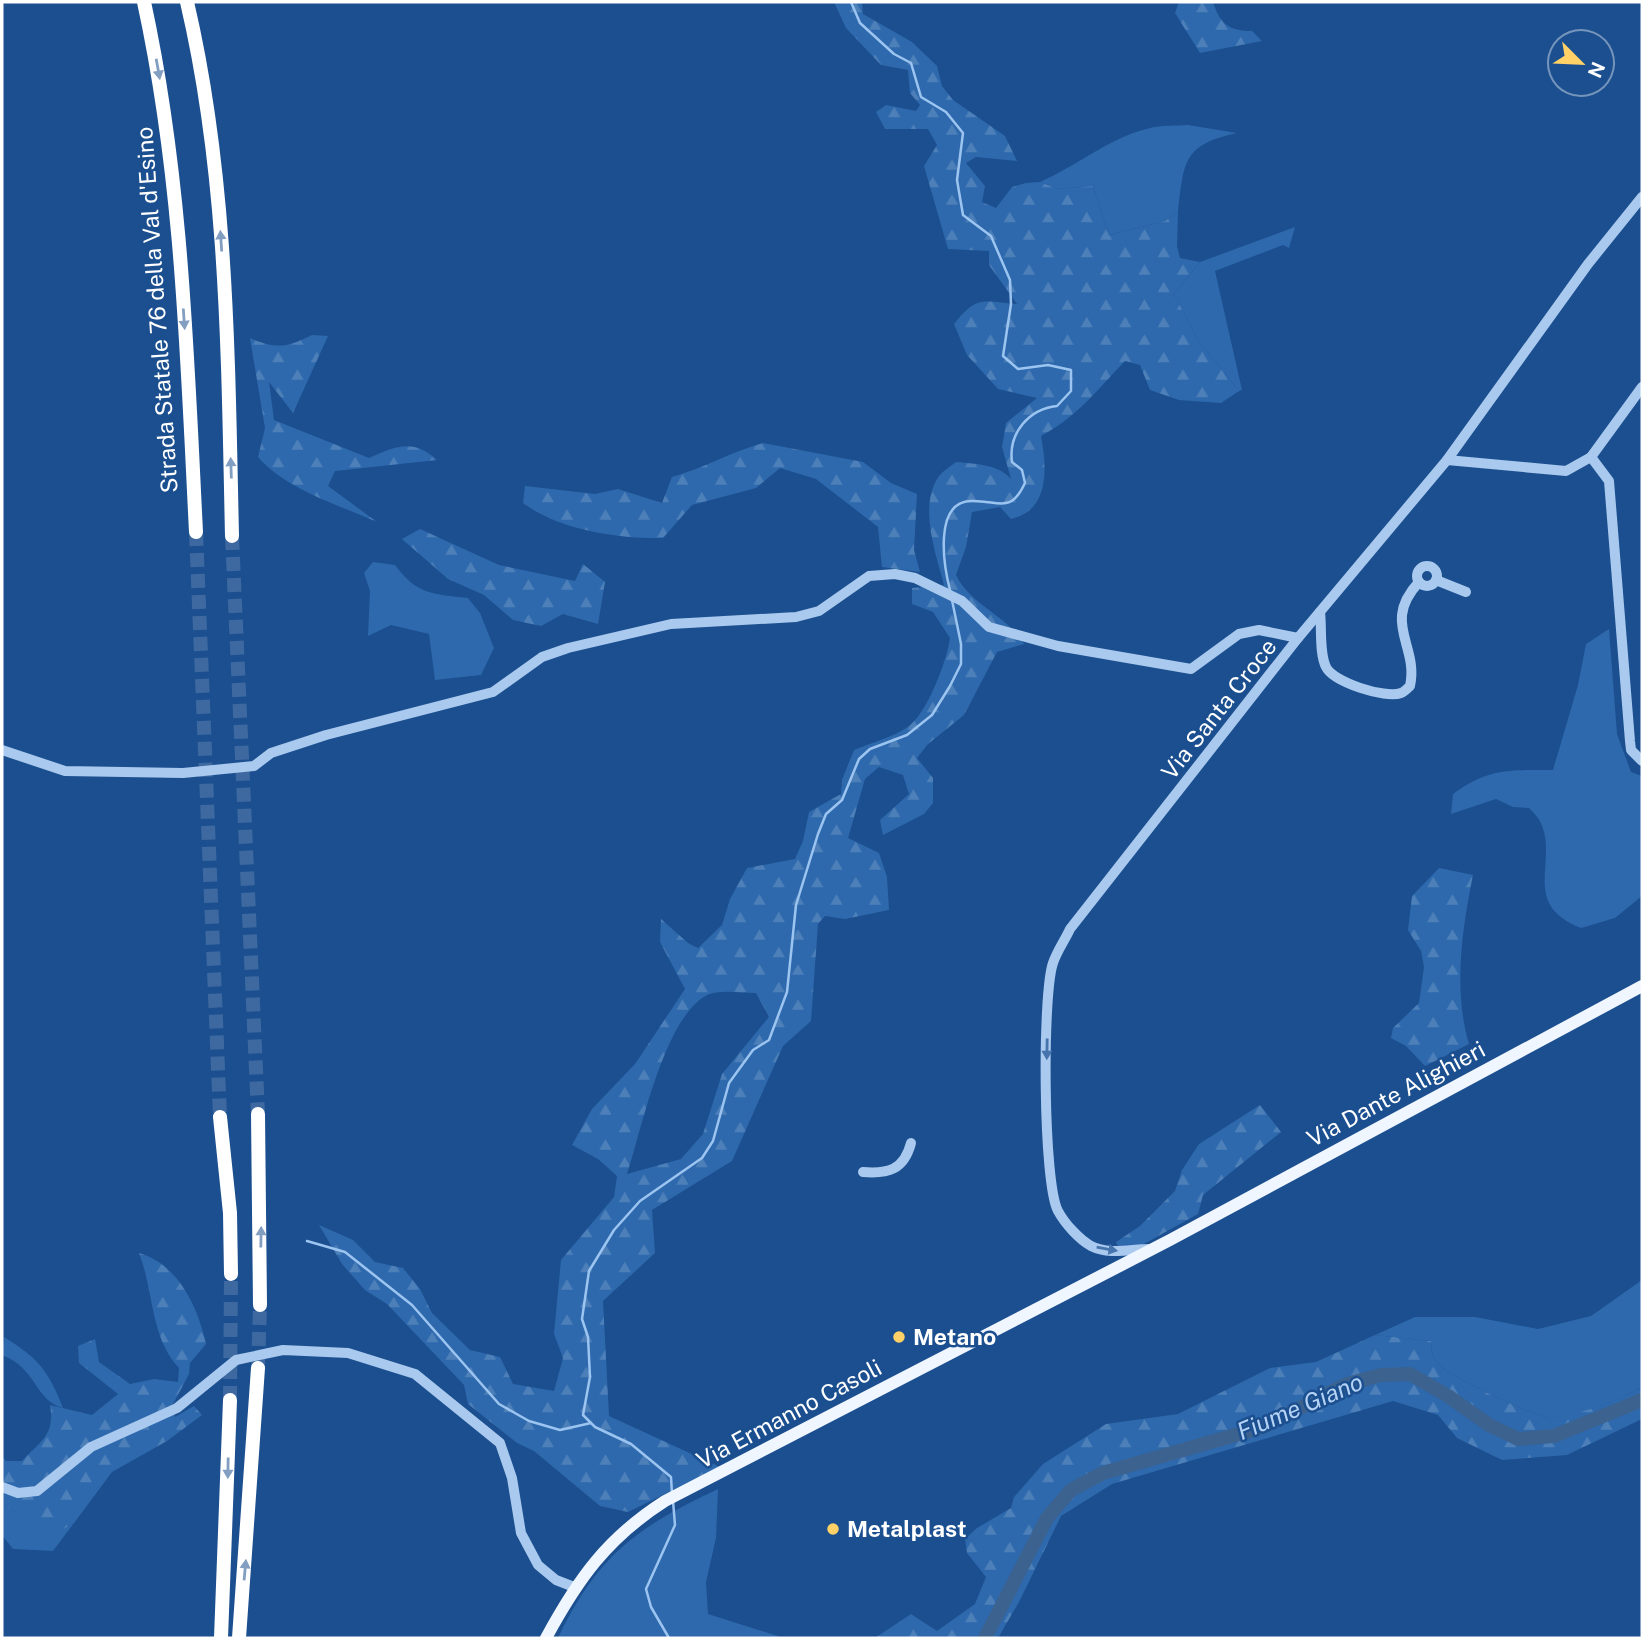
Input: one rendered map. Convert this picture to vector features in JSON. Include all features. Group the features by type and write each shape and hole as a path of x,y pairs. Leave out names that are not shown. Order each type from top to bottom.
{"highway":[{"name":"Strada Statale 76 della Val d'Esino","path":"144,2 169,134 185,320 196,532"},
{"path":"187,2 211,133 219,212 227,320 232,536"},
{"path":"258,1114 260,1305"},
{"path":"220,1117 230,1213 231,1275"},
{"path":"239,1638 257,1368"},
{"path":"220,1638 230,1400"}],"main road":[{"name":"Via Dante Alighieri","path":"1170,1240 1642,986"},
{"name":"Via Ermanno Casoli","path":"546,1638 574,1587 640,1516 1170,1240"}],"street":[{"name":"Via Santa Croce","path":"1154,1248 1115,1252 1091,1245 1068,1225 1058,1210 1049,1163 1050,981 1053,962 1070,929 1298,638 1447,460 1588,264 1642,197"},
{"path":"1447,460 1566,471 1591,457 1642,387"},
{"path":"1455,449 1461,462"},
{"path":"1591,457 1609,481 1631,750 1642,761"},
{"path":"1320,612 1324,664 1331,675 1358,687 1389,694 1400,693 1410,686 1412,678 1410,660 1400,630 1402,611 1419,582 1417,573 1427,565 1435,570 1436,580"},
{"path":"2,750 65,771 183,773 254,766 271,754 326,735 493,692 541,656 671,624 796,617 819,611 869,576 895,574 915,578 962,601 989,627 1058,646 1191,669 1240,634 1259,630 1298,638"},
{"path":"1419,582 1428,585 1436,580"},
{"path":"1436,580 1466,592"},
{"path":"863,1171 883,1174 894,1170 907,1158 911,1143"},
{"path":"2,1487 18,1493 37,1491 91,1447 177,1408 236,1360 283,1350 348,1353 415,1374 500,1443 512,1478 521,1533 538,1565 556,1580 574,1587"}],"green space":[{"path":"834,2 862,2 863,14 912,42 937,66 942,86 953,100 1005,136 1017,161 976,157 966,163 985,186 982,202 996,208 1012,187 1026,183 1040,182 1058,189 1093,186 1109,235 1165,221 1178,211 1177,246 1180,258 1200,262 1174,294 1198,340 1239,391 1221,403 1179,400 1150,390 1140,365 1125,361 1066,420 1041,436 1043,486 1033,507 1011,519 1000,507 972,512 966,547 956,575 971,595 1008,625 1024,644 997,652 964,715 928,744 917,758 933,778 933,803 924,814 883,835 880,820 909,794 903,775 879,767 865,779 848,838 879,853 887,877 889,910 845,919 825,916 818,924 811,1021 783,1046 732,1161 652,1210 655,1253 603,1301 609,1416 720,1467 628,1512 600,1506 534,1451 517,1443 468,1404 464,1385 387,1304 365,1290 342,1264 319,1225 353,1240 375,1262 403,1268 420,1289 432,1313 470,1350 500,1357 513,1384 554,1391 563,1358 554,1334 561,1260 614,1197 617,1176 598,1159 572,1145 592,1109 635,1064 685,989 660,942 661,919 688,943 698,948 722,925 730,899 747,868 795,859 803,841 809,812 841,794 842,780 854,750 909,726 923,710 935,686 950,638 933,612 912,604 912,588 944,585 933,545 929,515 933,488 939,476 956,462 979,464 1000,470 1011,479 1002,447 1006,423 1037,398 998,389 967,355 954,324 962,314 982,302 1017,304 989,265 989,251 948,249 924,166 937,145 928,129 885,129 876,112 886,105 916,111 920,105 910,93 908,70 881,65 846,28","holes":["712,993 756,993 769,1017 722,1074 703,1134 681,1159 627,1174 656,1076 678,1026 692,1007"]},
{"path":"1179,2 1213,2 1226,25 1237,30 1252,31 1262,41 1200,53 1175,13"},
{"path":"1188,125 1237,133 1206,143 1196,150 1185,168 1178,211 1165,221 1109,235 1093,186 1058,189 1040,182 1135,132 1155,127"},
{"path":"1295,227 1289,248 1283,245 1215,271 1242,390 1239,391 1198,340 1174,294 1200,262"},
{"path":"312,335 328,336 293,413 269,382 274,420 369,458 404,446 420,449 437,460 335,471 328,486 377,522 283,479 258,457 265,428 250,338 281,346"},
{"path":"763,443 863,462 891,483 917,494 914,550 920,572 882,567 878,527 816,479 780,468 756,488 692,505 663,538 628,537 590,531 554,520 523,503 525,486 595,494 618,489 662,503 672,477"},
{"path":"420,529 499,565 575,581 583,564 605,582 598,624 563,614 541,626 513,620 484,595 448,579 402,539"},
{"path":"373,562 395,565 419,588 468,598 480,613 494,648 481,675 435,680 429,634 391,625 368,636 370,591 364,573"},
{"path":"1609,629 1617,734 1631,772 1642,776 1642,896 1615,918 1581,928 1563,919 1552,908 1546,895 1546,840 1540,821 1529,808 1513,807 1496,799 1451,814 1453,794 1477,779 1500,772 1553,770 1578,685 1586,644"},
{"path":"1439,868 1473,875 1465,917 1460,981 1464,1024 1469,1044 1425,1066 1406,1046 1391,1038 1393,1028 1419,1003 1424,967 1421,951 1408,930 1412,896"},
{"path":"1260,1105 1281,1132 1203,1195 1198,1214 1122,1256 1116,1242 1140,1226 1175,1191 1182,1170 1199,1144"},
{"path":"139,1253 165,1267 175,1277 198,1316 206,1344 190,1363 189,1374 172,1406 175,1417 194,1406 202,1415 167,1441 112,1472 74,1523 55,1534 2,1504 2,1456 6,1461 22,1461 41,1442 51,1423 50,1405 92,1415 118,1394 79,1363 78,1346 95,1339 99,1362 130,1384 154,1379 178,1382 179,1368 170,1356 158,1328"},
{"path":"1642,1280 1642,1387 1611,1402 1571,1415 1550,1418 1541,1416 1475,1386 1439,1365 1432,1354 1431,1341 1375,1335 1415,1317 1475,1317 1538,1329 1591,1316"},
{"path":"1375,1335 1431,1341 1435,1359 1446,1370 1511,1404 1550,1418 1597,1407 1642,1387 1642,1419 1567,1455 1502,1460 1457,1438 1438,1415 1393,1401 1112,1484 1061,1516 1019,1602 998,1638 875,1638 911,1614 937,1631 975,1604 986,1577 967,1553 965,1539 977,1528 1011,1508 1014,1497 1043,1464 1106,1424 1178,1414 1270,1368 1316,1362"},
{"path":"4,1337 41,1366 63,1408 46,1398 22,1368 2,1355"},
{"path":"718,1489 716,1538 706,1582 708,1614 784,1638 558,1638 588,1585 622,1547 664,1517"},
{"path":"2,1504 55,1533 74,1523 53,1551 13,1549 2,1535"}],"waterway":[{"path":"851,2 860,23 894,54 911,63 921,97 946,112 963,133 957,180 963,215 991,236 1010,280 1011,304 1003,356 1018,369 1048,365 1071,370 1071,391 1057,406 1029,417 1013,441 1012,462 1022,470 1025,483 1020,493 1003,504 971,501 959,504 951,512 944,537 945,567 950,590"},
{"path":"672,1494 671,1477 631,1444 595,1427 583,1415 590,1377 588,1337 582,1319 589,1271 614,1230 640,1201 702,1158 713,1141 729,1083 753,1050 769,1040 787,992 796,905 826,814 842,800 859,759 870,749 907,735 932,715 950,686 961,664 961,644 952,600"},
{"path":"307,1241 345,1252 412,1305 499,1404 529,1421 560,1430 591,1423"},
{"name":"Fiume Giano","path":"985,1638 1047,1518 1071,1490 1103,1473 1263,1427 1347,1384 1381,1375 1410,1374 1448,1396 1489,1425 1518,1439 1554,1436 1642,1400"},
{"path":"669,1638 651,1607 646,1589 675,1525 673,1501"}],"tunnel":[{"path":"196,532 220,1117"},
{"path":"232,536 258,1114"},
{"path":"230,1400 231,1274"},
{"path":"258,1367 260,1305"}],"place":[{"name":"Metano","path":"899,1337"},
{"name":"Metalplast","path":"833,1529"}]}
